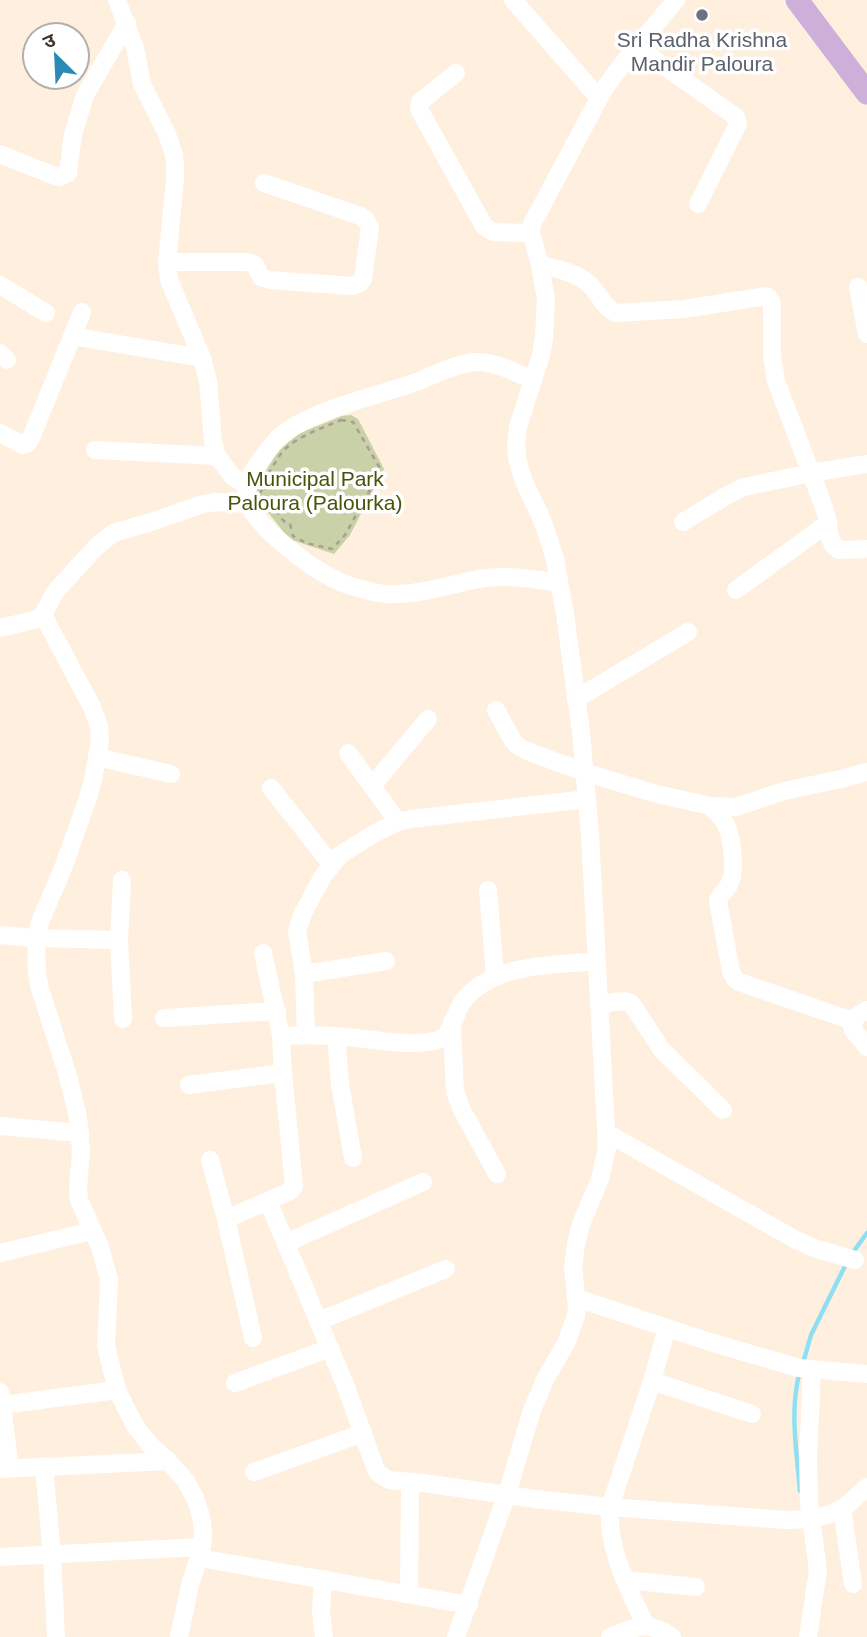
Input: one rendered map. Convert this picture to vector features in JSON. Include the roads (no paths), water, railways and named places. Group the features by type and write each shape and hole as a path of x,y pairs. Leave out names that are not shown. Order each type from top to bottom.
{"main road":[{"path":"797,0 867,93"}],"street":[{"path":"117,0 135,48 142,84 167,134 174,155 176,166 167,262 172,290 202,358 217,456 233,477 247,485"},
{"path":"513,0 599,98"},
{"path":"456,1637 507,1494 538,1395 566,1343 576,1316 573,1268 576,1244 581,1224 600,1179 607,1148 587,799 565,614 550,542 523,479 516,447 518,426 541,355 545,319 546,300 531,233 532,224 613,76 676,0"},
{"path":"0,154 55,176 68,173 74,135 85,95 127,23"},
{"path":"637,47 738,121 698,204"},
{"path":"456,74 419,102 420,111 484,226 493,232 531,233"},
{"path":"167,262 247,262 255,265 264,279 352,286 360,283 363,279 370,228 366,220 264,183"},
{"path":"540,265 571,273 582,279 593,288 609,310 616,313 684,309 766,296 769,298 772,304 772,354 776,381 826,513 832,544 839,550 867,549"},
{"path":"0,285 46,313"},
{"path":"858,287 867,334"},
{"path":"0,433 23,445 31,438 82,312"},
{"path":"72,336 202,358"},
{"path":"533,380 491,364 467,363 304,421 284,433 251,473 247,485 248,506 266,528 304,563 346,584 367,590 402,594 503,577 528,577 559,583"},
{"path":"95,450 217,456"},
{"path":"683,522 744,487 867,464"},
{"path":"0,628 34,620 43,615 55,592 95,548 113,533 203,503 248,503"},
{"path":"736,590 828,523"},
{"path":"43,615 92,707 100,739 93,780 79,826 44,910 36,938 36,959 40,989 68,1076 80,1133 79,1200 100,1247 109,1279 106,1346 117,1390 135,1426 186,1481 195,1498 202,1522 201,1553 190,1586 179,1637"},
{"path":"576,699 688,632"},
{"path":"496,709 509,735 518,746 527,751 653,793 710,806 736,807 784,792 867,772"},
{"path":"372,786 428,719"},
{"path":"348,753 398,822"},
{"path":"97,757 171,774"},
{"path":"271,788 331,864"},
{"path":"306,1035 304,974 297,931 303,913 331,864 350,847 398,822 587,799"},
{"path":"710,806 723,818 730,838 731,881 718,901 731,971 735,979 860,1016 852,1026 867,1046"},
{"path":"122,880 119,940 123,1019"},
{"path":"488,890 495,976"},
{"path":"0,935 119,940"},
{"path":"226,1219 292,1190 294,1186 282,1073 281,1036 263,953"},
{"path":"304,974 386,961"},
{"path":"281,1036 336,1035 397,1042 433,1041 448,1034 462,1002 486,980 519,969 597,961"},
{"path":"600,1005 622,1001 631,1003 662,1050 723,1110"},
{"path":"164,1018 276,1011"},
{"path":"452,1022 455,1092 497,1174"},
{"path":"336,1035 340,1084 353,1158"},
{"path":"189,1085 282,1073"},
{"path":"0,1126 80,1133"},
{"path":"607,1133 796,1240 850,1258"},
{"path":"210,1160 253,1338"},
{"path":"286,1242 423,1181"},
{"path":"268,1201 330,1348 378,1474 389,1480 610,1507 805,1520 827,1516 842,1508 867,1487"},
{"path":"0,1253 92,1231"},
{"path":"319,1321 446,1269"},
{"path":"576,1298 709,1342 806,1369 867,1374"},
{"path":"646,1626 612,1547 610,1507 667,1328"},
{"path":"234,1383 330,1348"},
{"path":"806,1369 808,1456 805,1520 817,1551 818,1570 808,1637"},
{"path":"652,1381 752,1414"},
{"path":"117,1390 1,1399 5,1468 168,1461"},
{"path":"254,1472 363,1433"},
{"path":"44,1466 56,1637"},
{"path":"410,1483 410,1594"},
{"path":"842,1508 853,1584"},
{"path":"0,1557 201,1553 323,1579 468,1605"},
{"path":"323,1579 321,1611 324,1637"},
{"path":"625,1580 696,1587"},
{"path":"610,1637 646,1626 661,1630 672,1637"}],"waterway":[{"path":"851,1255 867,1233"},
{"path":"803,1363 811,1335 847,1262"},
{"path":"800,1371 794,1416 800,1491"}],"place":[{"name":"Sri Radha Krishna Mandir Paloura","path":"702,15"}],"park label":[{"name":"Municipal Park Paloura (Palourka)","path":"315,490"}]}
